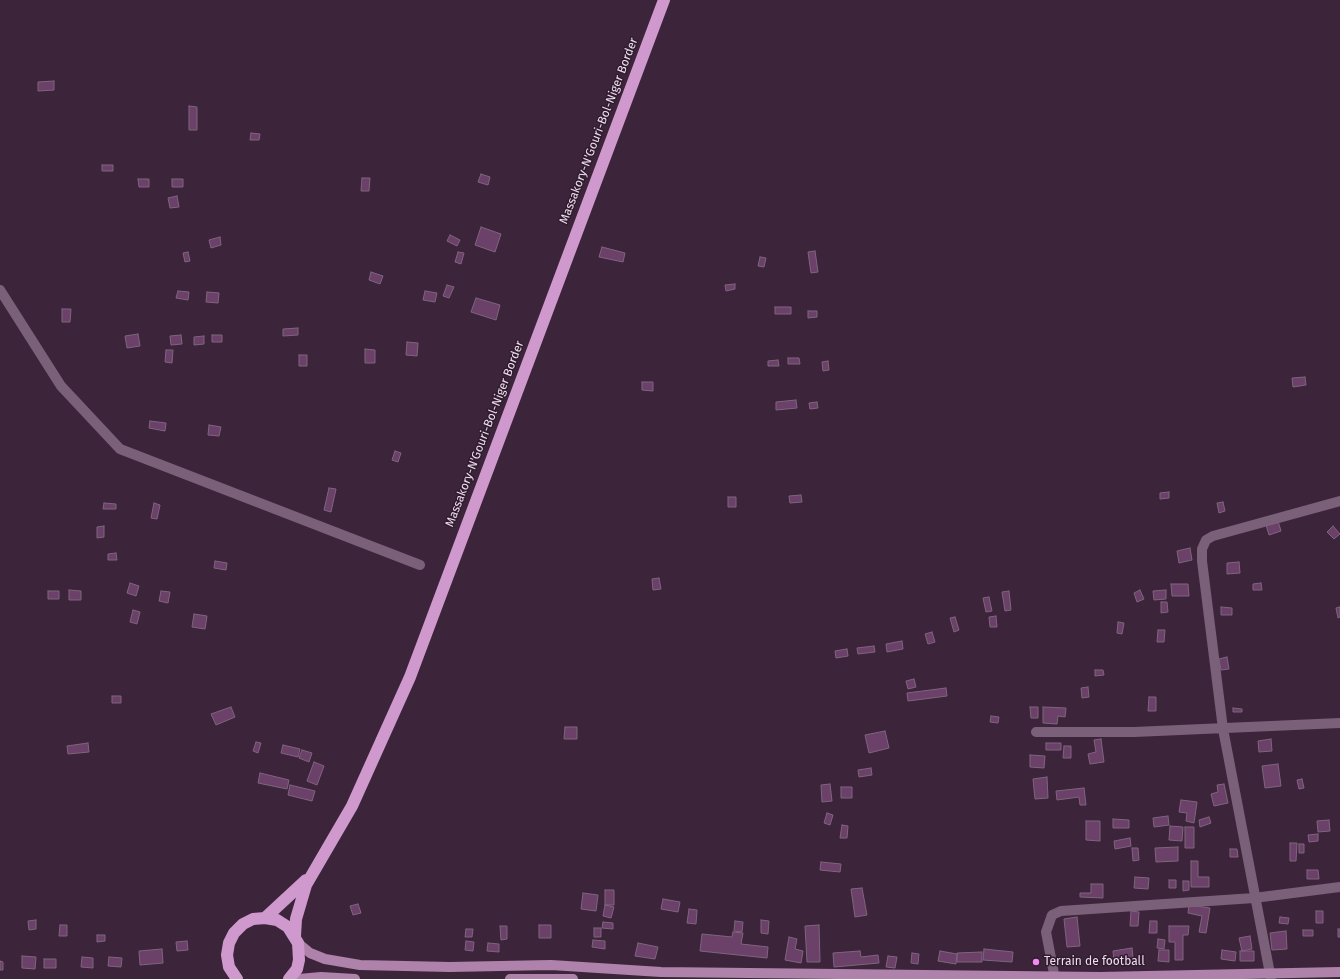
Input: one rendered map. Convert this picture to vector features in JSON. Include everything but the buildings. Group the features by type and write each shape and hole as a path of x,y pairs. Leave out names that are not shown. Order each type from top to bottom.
{"highway":[{"name":"Massakory-N'Gouri-Bol-Niger Border","path":"289,979 297,969 299,960 296,919 300,902 315,870 352,806 410,677 664,0"},
{"name":"Massakory-N'Gouri-Bol-Niger Border","path":"226,979 229,967 227,955 229,943 234,933 242,924 253,919 265,918 291,895 315,870"},
{"path":"265,918 277,920 297,940"},
{"path":"229,967 237,979"}],"main road":[{"path":"297,940 310,953 325,959 360,965 450,967 551,965 661,972 1054,978 1270,976 1340,972"},
{"path":"299,979 321,977 355,979"},
{"path":"510,979 573,979"}],"street":[{"path":"0,290 61,386 120,449 420,565"},
{"path":"1270,976 1223,729 1202,561 1202,549 1206,540 1213,536 1340,501"},
{"path":"1036,732 1134,732 1340,723"},
{"path":"1054,978 1046,932 1052,915 1061,911 1254,898 1340,888"}],"place":[{"name":"Terrain de football","path":"1036,962"}]}
